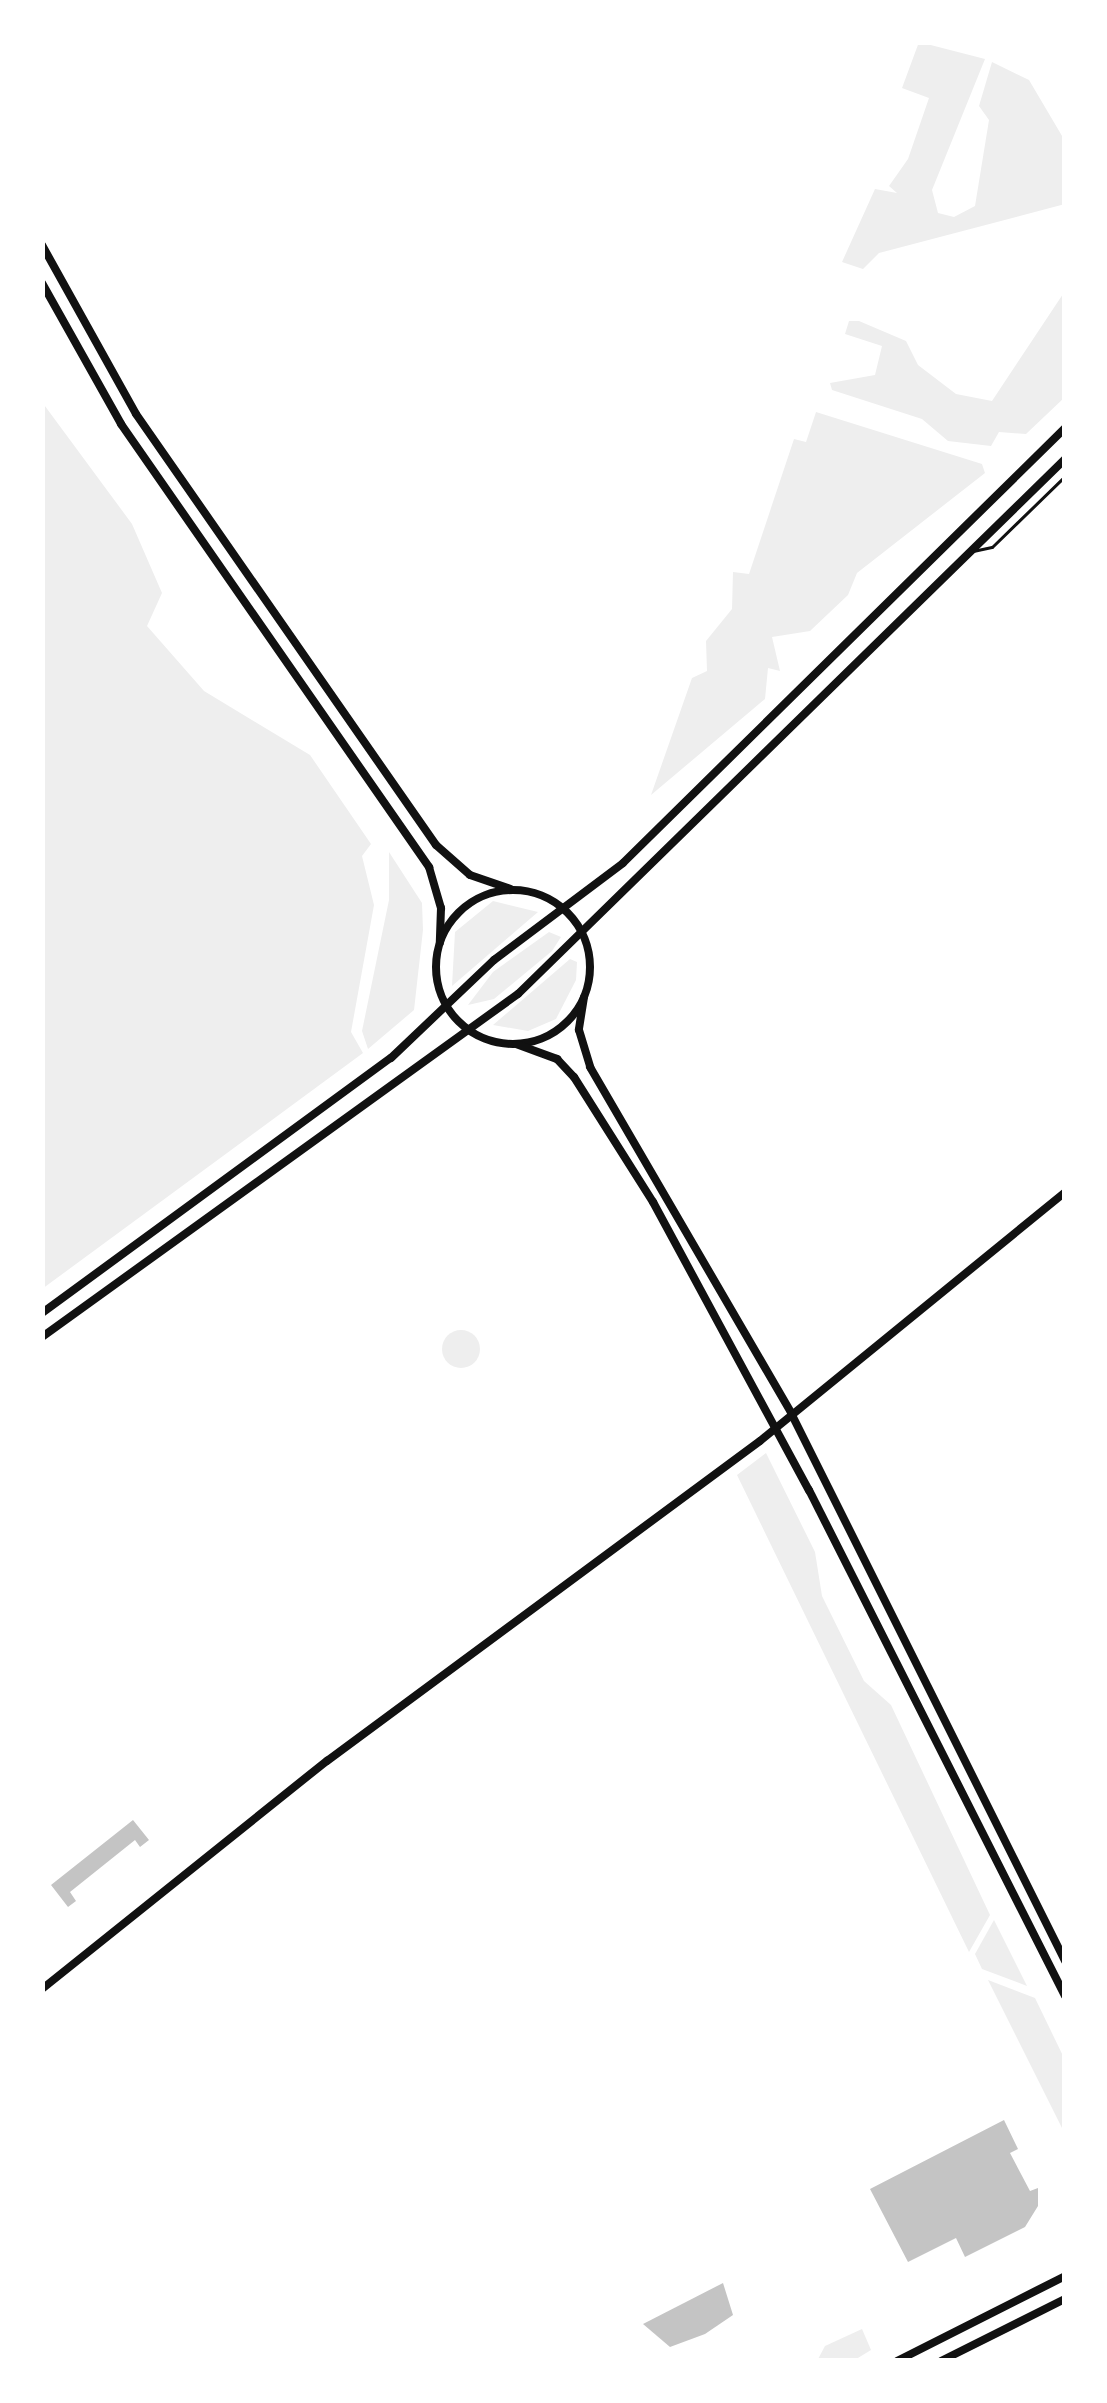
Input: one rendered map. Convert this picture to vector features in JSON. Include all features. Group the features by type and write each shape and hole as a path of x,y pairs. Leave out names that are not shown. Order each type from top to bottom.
{"main road":[{"path":"42,245 136,414 436,845 470,875 561,908 583,934 590,969 579,1030 590,1067 791,1413 1065,1961"},
{"path":"42,283 121,424 429,867 441,908 445,1008 469,1029 556,1059 591,1101 776,1426 1065,1996"},
{"path":"42,1313 391,1058 494,960 651,837 1065,428"},
{"path":"42,1337 518,994 1065,459"},
{"path":"440,943 472,900 511,889"},
{"path":"516,1044 554,1035 584,997"},
{"path":"42,1989 326,1761 776,1426 1065,1192"},
{"path":"897,2361 1065,2276"},
{"path":"940,2361 1065,2299"}],"lane":[{"path":"971,551 992,547 1065,476"}],"shaded area":[{"path":"919,42 985,59 932,190 938,213 954,217 975,206 989,120 979,106 992,62 1029,80 1065,141 1065,204 879,253 863,269 842,262 875,189 897,193 889,186 908,159 929,98 902,88"},
{"path":"1065,291 1065,397 1026,434 999,432 991,446 948,441 922,419 832,390 830,383 875,375 882,346 845,334 849,321 859,321 906,341 918,365 956,394 992,401"},
{"path":"42,402 132,524 162,593 147,626 204,691 310,755 371,844 362,856 374,905 351,1032 363,1053 42,1289"},
{"path":"816,412 982,464 985,473 857,573 848,595 810,631 772,637 780,671 768,668 765,699 651,795 692,678 707,671 706,641 732,609 733,572 749,574 794,439 806,442"},
{"path":"389,852 422,903 423,930 414,1010 368,1049 362,1031 389,900"},
{"path":"493,901 538,912 452,986 455,932"},
{"path":"549,932 561,937 552,951 494,999 468,1005 493,972"},
{"path":"570,959 577,962 576,980 556,1019 528,1031 493,1025"},
{"path":"461,1330 474,1336 480,1349 474,1362 461,1368 448,1362 442,1349 448,1336"},
{"path":"766,1453 815,1552 822,1596 864,1681 891,1705 990,1915 969,1952 737,1475"},
{"path":"994,1920 1027,1986 982,1969 975,1954"},
{"path":"988,1980 1035,1998 1065,2060 1065,2134"},
{"path":"862,2329 871,2350 853,2361 817,2361 825,2346"}],"building":[{"path":"133,1820 149,1840 140,1847 135,1840 70,1892 76,1901 68,1907 51,1885"},
{"path":"1004,2120 1018,2149 1010,2153 1030,2191 1038,2188 1038,2206 1025,2227 965,2257 956,2238 908,2262 870,2189"},
{"path":"723,2283 733,2315 705,2334 670,2347 643,2324"}]}
